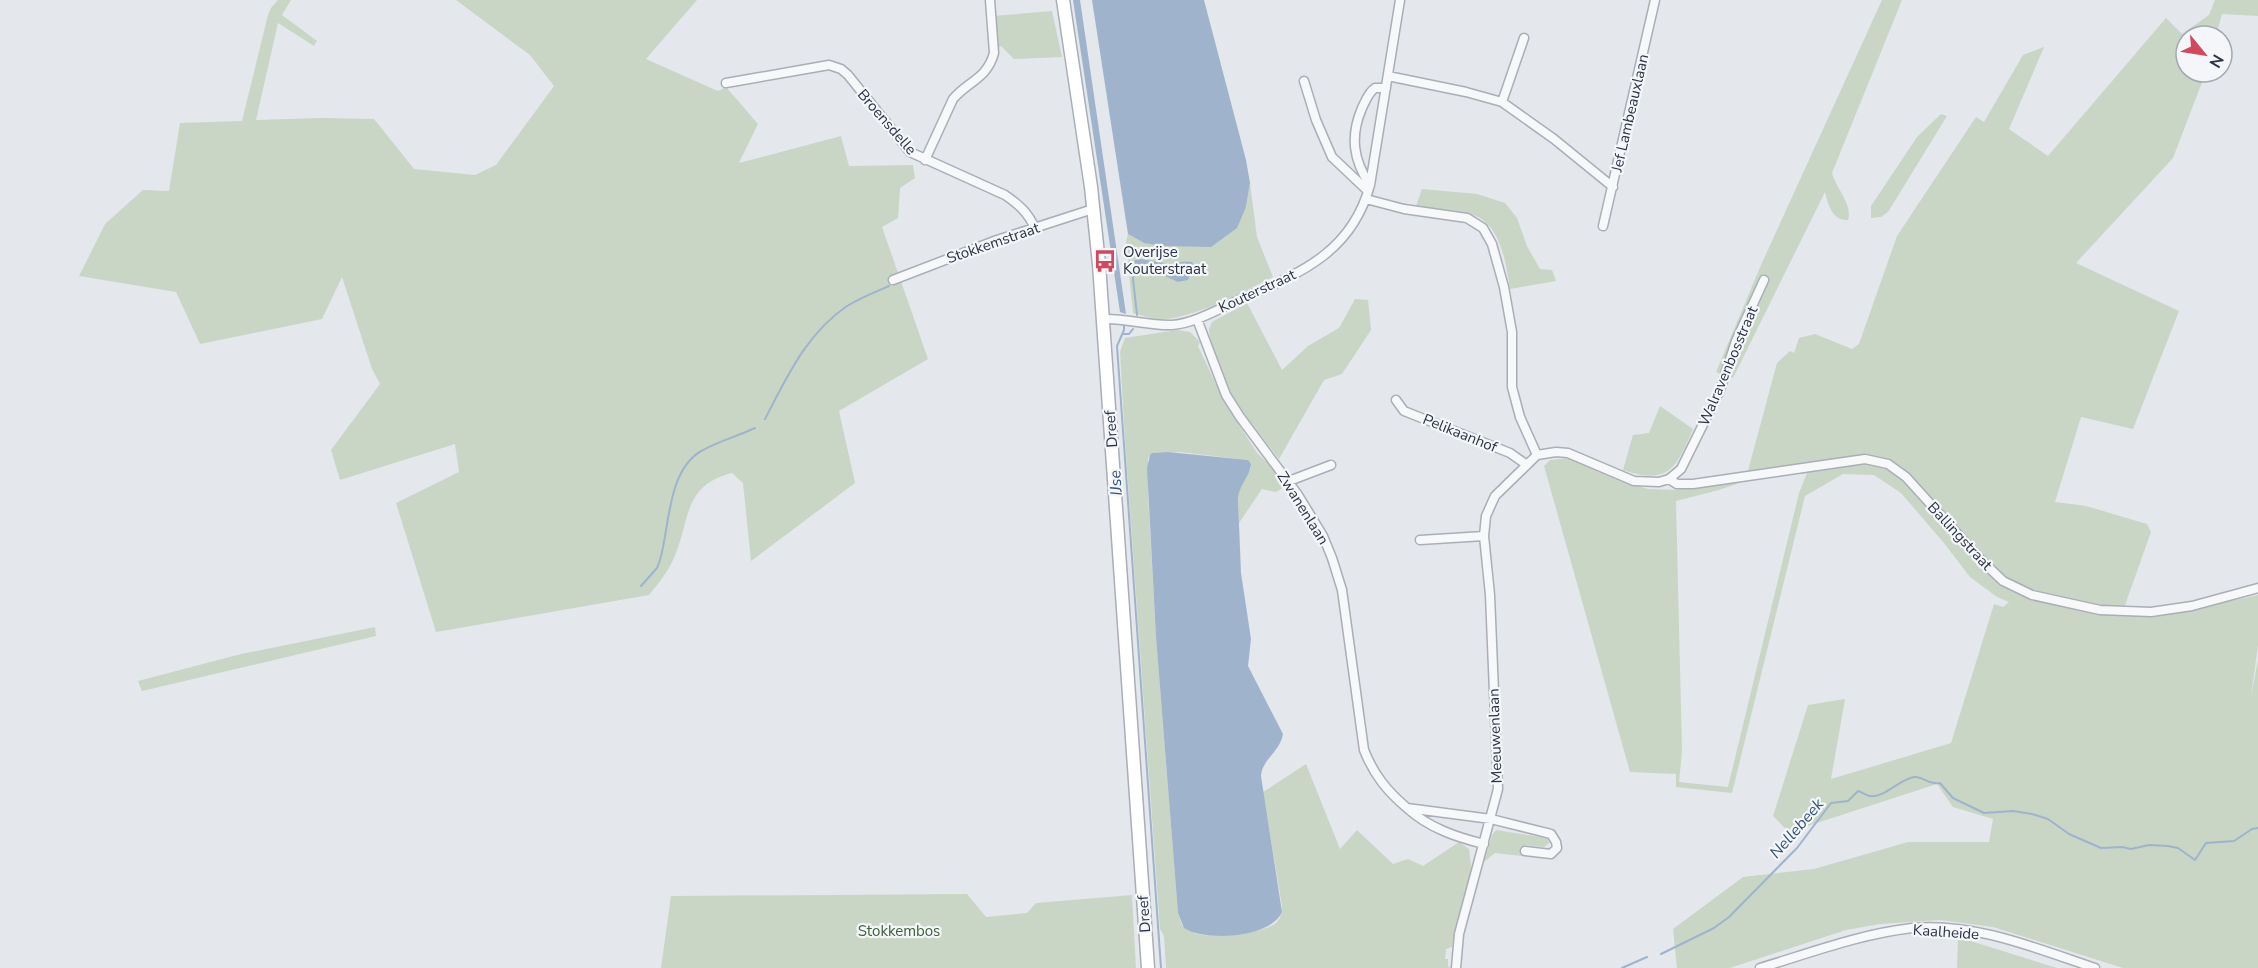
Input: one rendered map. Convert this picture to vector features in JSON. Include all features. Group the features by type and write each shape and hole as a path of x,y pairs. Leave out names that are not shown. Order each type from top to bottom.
{"main road":[{"name":"Dreef","path":"1062,0 1093,209 1103,320 1148,968"}],"street":[{"path":"925,160 952,99 980,77 992,62 994,53 990,0"},
{"name":"Kouterstraat","path":"1103,320 1174,325 1197,319 1316,262 1342,240 1355,221 1368,192 1400,0"},
{"name":"Jef Lambeauxlaan","path":"1603,226 1654,0"},
{"path":"1502,102 1524,38"},
{"name":"Broensdelle","path":"726,82 829,64 835,66 848,75 910,152 1005,195 1025,212 1035,229"},
{"path":"1389,76 1502,102 1554,139 1612,187"},
{"path":"1304,81 1316,120 1332,157 1368,192 1404,209 1467,218 1483,228 1492,244 1504,287 1512,332 1512,387 1520,417 1537,455"},
{"path":"1368,192 1354,147 1355,130 1370,92 1375,88 1386,88"},
{"name":"Stokkemstraat","path":"893,280 997,240 1093,209"},
{"name":"Walravenbosstraat","path":"1670,479 1681,469 1720,390 1736,341 1764,280"},
{"name":"Zwanenlaan","path":"1197,319 1226,395 1289,481 1323,536 1332,558 1342,590 1364,750 1371,768 1380,783 1424,822 1484,844"},
{"name":"Pelikaanhof","path":"1396,400 1404,411 1510,453 1527,465"},
{"name":"Ballingstraat","path":"1537,455 1568,453 1634,481 1659,482 1670,479 1677,484 1693,484 1865,459 1876,461 1888,464 1906,477 2003,581 2032,595 2100,610 2151,612 2192,606 2258,588"},
{"name":"Meeuwenlaan","path":"1456,968 1459,934 1498,789 1490,595 1484,536 1488,507 1503,486 1516,477 1537,455"},
{"path":"1289,481 1331,465"},
{"path":"1420,540 1484,536"},
{"path":"1407,808 1491,819 1551,834 1556,842 1557,848 1551,854 1524,851"},
{"name":"Kaalheide","path":"1760,968 1880,933 1914,928 1949,929 1982,934 2095,968"}],"green space":[{"path":"278,0 291,0 282,15 317,41 314,46 278,23 256,120 374,119 414,169 475,175 496,165 554,86 530,55 456,0 697,0 646,59 718,91 726,87 758,124 739,163 841,136 849,166 913,165 915,178 900,188 898,218 882,227 928,359 839,411 855,483 751,561 743,483 732,473 716,479 696,496 690,507 673,560 649,595 436,632 396,503 459,472 455,444 340,480 331,450 380,384 372,369 342,277 322,319 200,344 176,292 79,276 105,224 143,190 169,191 180,123 242,121 268,15"},
{"path":"1882,0 1902,0 1832,173 1846,202 1848,220 1834,215 1825,192 1733,378 1716,372 1761,265"},
{"path":"2215,0 2258,0 2258,16 2222,14 2219,24 2196,24 2209,15"},
{"path":"1052,11 1062,57 1014,59 1001,46 997,49 993,16"},
{"path":"2166,18 2174,26 2174,84 2201,84 2173,158 2076,263 2179,311 2133,429 2081,417 2055,502 2086,506 2147,524 2151,532 2124,608 2076,601 2026,588 2022,592 2030,597 2065,605 2118,614 2160,616 2258,595 2258,645 2251,697 2258,659 2258,968 2123,968 1993,927 1940,920 1880,924 1846,930 1730,968 1677,968 1673,929 1743,877 1814,869 1908,842 1989,842 1993,819 1953,807 1937,784 1789,832 1773,816 1808,705 1845,699 1831,779 1951,743 1994,604 2003,607 2009,602 1997,597 1970,577 1901,493 1874,475 1843,474 1805,496 1732,793 1676,787 1676,774 1630,772 1544,466 1550,460 1569,458 1620,481 1648,489 1676,490 1745,481 1676,501 1682,751 1679,782 1728,787 1799,493 1807,473 1746,478 1777,363 1790,351 1794,353 1799,338 1815,334 1852,349 1859,344 1897,236 1976,117 1984,122 2023,55 2044,47 2009,129 2048,156","holes":["1863,456 1887,461 1906,472 1969,544 1964,548 1934,510 1896,473 1869,462 1817,468 1821,464 1820,466"]},
{"path":"1941,114 1947,116 1888,212 1881,217 1871,218 1871,206 1917,137"},
{"path":"1250,183 1257,237 1273,277 1232,297 1184,316 1156,319 1133,313 1126,242 1128,234 1144,243 1246,207"},
{"path":"1422,189 1477,194 1505,203 1517,218 1527,246 1540,269 1552,270 1556,281 1510,289 1504,256 1489,226 1471,214 1416,206"},
{"path":"1355,299 1368,300 1371,330 1342,374 1324,380 1279,459 1235,402 1211,345 1209,329 1212,322 1247,303 1282,370 1308,346 1339,328"},
{"path":"1177,330 1190,332 1200,342 1198,346 1221,395 1257,453 1274,469 1284,487 1276,492 1262,489 1239,523 1238,491 1251,468 1248,460 1179,452 1152,453 1148,458 1156,637 1178,913 1182,925 1198,934 1226,935 1260,930 1278,921 1282,906 1263,792 1306,764 1340,849 1357,830 1393,864 1408,859 1423,866 1459,842 1469,849 1472,873 1452,947 1446,949 1445,959 1448,959 1450,968 1166,968 1164,936 1160,929 1120,352 1125,338"},
{"path":"1660,406 1693,429 1682,454 1669,470 1661,474 1651,476 1623,470 1633,435 1649,433"},
{"path":"375,627 376,636 142,691 138,681 241,654"},
{"path":"1496,830 1547,838 1549,843 1544,847 1526,845 1522,856 1495,853 1484,862 1492,835"},
{"name":"Stokkembos","path":"967,894 986,917 1027,913 1036,903 1132,895 1136,968 661,968 671,896"},
{"path":"1958,937 2057,968 1957,968"}],"water":[{"path":"1073,0 1080,0 1126,314 1120,312"},
{"path":"1092,0 1204,0 1250,183 1246,207 1237,228 1211,247 1163,246 1144,243 1128,234"},
{"path":"1135,260 1174,265 1180,262 1192,262 1194,265 1188,280 1178,282 1154,271 1132,269 1131,265"},
{"path":"1168,452 1248,460 1251,464 1238,499 1241,573 1251,639 1248,666 1283,734 1278,746 1264,765 1261,776 1282,912 1275,921 1265,927 1237,935 1221,936 1194,932 1184,928 1178,913 1156,637 1147,468 1152,453"}],"waterway":[{"path":"1134,270 1137,315"},
{"path":"765,419 799,357 820,330 847,306 889,286"},
{"name":"IJse","path":"1124,323 1124,330 1117,346 1161,968"},
{"path":"1123,334 1129,334 1133,329"},
{"path":"641,586 657,568 660,560 672,499 682,470 703,450 755,428"},
{"name":"Nellebeek","path":"1661,954 1714,928 1729,917 1797,848 1831,803 1848,801 1858,791 1869,796 1876,796 1909,778 1940,783 1953,798 1984,813 2013,811 2048,819 2069,834 2101,848 2131,849 2149,845 2168,846 2178,848 2195,860 2206,843 2234,841 2252,829 2258,828"},
{"name":"Nellebeek","path":"1622,968 1647,957"}],"place":[{"name":"Overijse Kouterstraat","path":"1105,261"}]}
